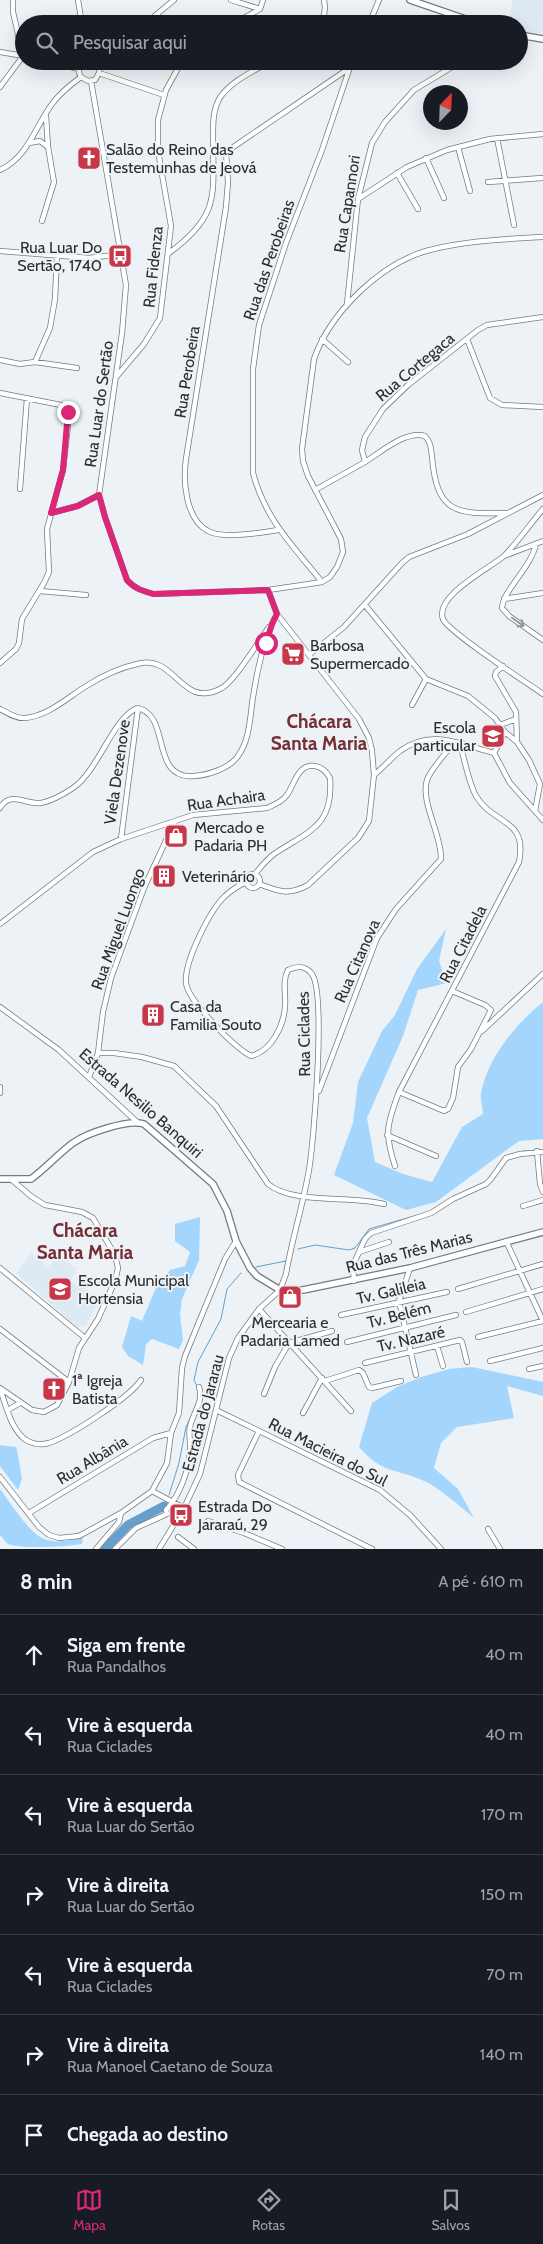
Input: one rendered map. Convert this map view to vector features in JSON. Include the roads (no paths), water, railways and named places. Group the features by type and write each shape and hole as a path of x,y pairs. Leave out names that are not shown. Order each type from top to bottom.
{"street":[{"path":"13,0 15,21"},
{"path":"78,0 80,15"},
{"path":"156,15 174,0"},
{"path":"231,0 260,9"},
{"path":"249,15 260,9 263,0"},
{"path":"324,0 324,15"},
{"path":"373,15 379,0"},
{"path":"410,0 454,15"},
{"path":"528,36 543,39"},
{"path":"0,52 15,55"},
{"path":"0,87 15,67"},
{"path":"79,70 81,77"},
{"path":"81,77 91,81 96,78 99,73 98,70"},
{"name":"Rua Fidenza","path":"116,378 156,327 160,318 171,226 157,136 164,95 177,70"},
{"path":"169,253 203,222 210,210 214,112 220,97 245,75 254,70"},
{"path":"213,152 226,152 347,70"},
{"name":"Rua das Perobeiras","path":"322,582 278,530 257,488 253,473 254,349 268,294 322,150 348,70"},
{"name":"Rua Capannori","path":"347,304 358,199 368,151 382,126 418,87 447,70"},
{"path":"99,73 164,95"},
{"path":"0,170 15,161 61,94 81,77"},
{"name":"Rua Luar do Sertão","path":"91,81 122,254 126,298 99,495 127,580 134,587 154,594 268,590 322,582"},
{"path":"42,221 54,182 48,147 46,114"},
{"path":"358,199 397,173 426,158 458,146 497,138 543,134"},
{"path":"497,138 507,180 514,225"},
{"path":"28,144 40,141 48,147"},
{"path":"458,146 470,191"},
{"name":"Rua Perobeira","path":"226,152 228,182 226,207 186,459 185,488 194,513 202,527 208,531 218,534 242,534 278,530"},
{"path":"426,158 444,198"},
{"path":"397,173 418,209"},
{"path":"488,182 542,178"},
{"path":"322,582 330,577 338,567 343,552 341,539 308,476 302,449 314,359 322,339 347,304 383,274 425,252 483,242 543,237"},
{"path":"0,251 89,258 122,254"},
{"path":"35,362 50,328 55,299 56,256"},
{"name":"Rua Cortegaca","path":"365,462 362,450 365,437 383,408 408,384 487,325 543,317"},
{"path":"322,339 348,362"},
{"path":"467,339 490,398 502,405 543,407"},
{"path":"0,360 20,364 35,362 77,368"},
{"path":"0,393 61,405 68,410 69,416 63,470 47,529 49,572 40,591 22,619 19,643 16,649 0,663"},
{"path":"20,489 27,398"},
{"path":"315,490 403,439 412,435 425,436 431,445 436,488 441,498 448,505 469,513 508,513"},
{"path":"51,513 78,506 99,495"},
{"path":"310,654 344,627 402,563 414,554 468,534 543,495"},
{"path":"543,509 503,556 458,589 442,611 446,624 543,694"},
{"path":"503,556 543,541"},
{"path":"536,544 531,561 502,603 504,611 543,640"},
{"path":"260,884 281,892 299,890 308,885 358,838 369,821 374,775 369,738 359,719 277,614 268,590"},
{"path":"40,591 86,595"},
{"path":"504,599 543,593"},
{"path":"365,606 426,679 468,696 500,725 504,732 517,742 540,784 535,811"},
{"path":"0,710 23,718 38,715 118,669 148,661 160,665 194,692 215,691 226,685 272,624 277,614"},
{"path":"0,808 4,802 14,799 42,802 76,786 87,775 124,718 138,708 146,712 154,720 168,764 176,772 187,776 198,776 230,764 239,755 246,739 257,676 272,624"},
{"path":"503,666 496,672 495,676 514,708 517,742"},
{"path":"412,705 426,679"},
{"name":"Viela Dezenove","path":"121,838 138,708"},
{"path":"500,725 516,719"},
{"path":"494,753 504,732"},
{"path":"374,775 399,752 416,742 435,738 454,742 494,753 510,783 543,820"},
{"name":"Rua Citanova","path":"317,1095 377,938 396,909 441,859 426,785 431,772 444,758 454,742"},
{"name":"Rua Citadela","path":"395,1166 387,1136 390,1116 399,1092 519,862 522,849 520,838 514,828 486,807 476,795 460,744"},
{"name":"Rua Achaira","path":"0,924 93,852 121,838 193,815 275,805 287,796 298,774 304,768 310,765 319,766 330,778 327,808 321,820 312,832 274,855 255,874"},
{"name":"Rua Miguel Luongo","path":"89,1077 98,1053 103,1012 111,978 144,888 174,821"},
{"path":"255,874 260,878 260,884 254,888 249,886 246,882 248,876 255,874"},
{"name":"Rua Ciclades","path":"246,882 233,888 214,910 190,962 186,983 190,995 213,1021 239,1048 251,1056 264,1050 280,1027 284,1013 285,979 288,970 295,967 307,969 312,974 316,988 317,1095 304,1196 286,1274 280,1290"},
{"path":"480,1032 543,974"},
{"path":"399,1092 440,1110 446,1110 450,1105 455,1090 458,1067 490,1013 490,1008 452,991"},
{"name":"Estrada Nesilio Banquiri","path":"0,1007 59,1050 137,1122 150,1128 213,1184 228,1211 236,1241 250,1268 263,1280 280,1290"},
{"path":"98,1053 142,1057 174,1066 216,1106 268,1184 277,1192 304,1196 354,1199 384,1204"},
{"path":"0,1087 0,1093"},
{"path":"0,1179 31,1179 74,1142 120,1125 137,1122"},
{"path":"387,1136 436,1156"},
{"path":"537,1152 543,1192"},
{"path":"354,1281 353,1265 365,1239 371,1233 431,1213 453,1199 486,1184 506,1158 543,1152"},
{"path":"0,1388 20,1403 39,1412 52,1408 62,1398 79,1348 98,1319 115,1281 118,1268 115,1255 93,1218 82,1212 45,1205 12,1180"},
{"path":"523,1206 543,1200"},
{"name":"Rua das Três Marias","path":"280,1290 303,1290 354,1281 543,1232"},
{"path":"0,1478 44,1532 66,1539 79,1536 121,1512 152,1491 167,1463 171,1433 179,1413 182,1368 185,1356 225,1259 236,1241"},
{"path":"478,1337 543,1321 506,1241"},
{"path":"359,1252 389,1242"},
{"path":"458,1289 520,1269 543,1264"},
{"path":"0,1268 85,1338"},
{"path":"410,1268 399,1301 416,1375"},
{"path":"466,1312 543,1289"},
{"name":"Estrada do Jararau","path":"159,1549 184,1508 202,1469 229,1358 242,1331 259,1309 280,1290"},
{"name":"Tv. Galileia","path":"341,1315 447,1292"},
{"path":"259,1309 350,1411"},
{"name":"Tv. Belém","path":"348,1342 456,1314"},
{"path":"0,1329 69,1382"},
{"path":"264,1394 275,1367 289,1343 332,1331"},
{"name":"Tv. Nazaré","path":"365,1363 460,1340 467,1362"},
{"path":"438,1346 442,1366"},
{"path":"490,1361 543,1348"},
{"path":"529,1369 543,1366"},
{"path":"303,1413 323,1379 359,1370 363,1373 371,1388 401,1382"},
{"path":"0,1388 20,1435 30,1442 43,1444 62,1436 104,1410 136,1388 141,1380"},
{"path":"115,1549 136,1528 167,1514 166,1510 181,1487 189,1459 190,1426 201,1399 199,1387"},
{"path":"8,1410 20,1403"},
{"name":"Rua Macieira do Sul","path":"216,1410 380,1490 410,1515 441,1549"},
{"path":"259,1431 238,1475 239,1482 372,1549"},
{"name":"Rua Albânia","path":"29,1513 153,1438 171,1433"},
{"path":"152,1491 184,1508"},
{"path":"96,1549 119,1522 121,1512"},
{"path":"208,1521 244,1533 282,1549"},
{"path":"488,1529 500,1549"},
{"path":"178,1536 194,1549"}],"waterway":[{"path":"523,1151 534,1151"},
{"path":"496,1169 503,1159"},
{"path":"298,1249 315,1245 349,1250 355,1248 369,1229 428,1212"},
{"path":"256,1267 286,1261"},
{"path":"197,1386 194,1380 198,1362 221,1319 227,1289 241,1273"},
{"path":"169,1495 179,1463 186,1427 191,1417"},
{"path":"105,1549 128,1525 164,1506"}],"place":[{"name":"Salão do Reino das Testemunhas de Jeová","path":"89,158"},
{"name":"Rua Luar Do Sertão, 1740","path":"120,256"},
{"name":"Barbosa Supermercado","path":"293,654"},
{"name":"Escola particular","path":"493,736"},
{"name":"Mercado e Padaria PH","path":"176,836"},
{"name":"Veterinário","path":"164,876"},
{"name":"Casa da Familia Souto","path":"153,1015"},
{"name":"Escola Municipal Hortensia","path":"60,1289"},
{"name":"Mercearia e Padaria Lamed","path":"290,1297"},
{"name":"1ª Igreja Batista","path":"54,1389"},
{"name":"Estrada Do Jararaú, 29","path":"181,1515"}],"district":[{"name":"Chácara Santa Maria","path":"319,732"},
{"name":"Chácara Santa Maria","path":"85,1241"}]}
